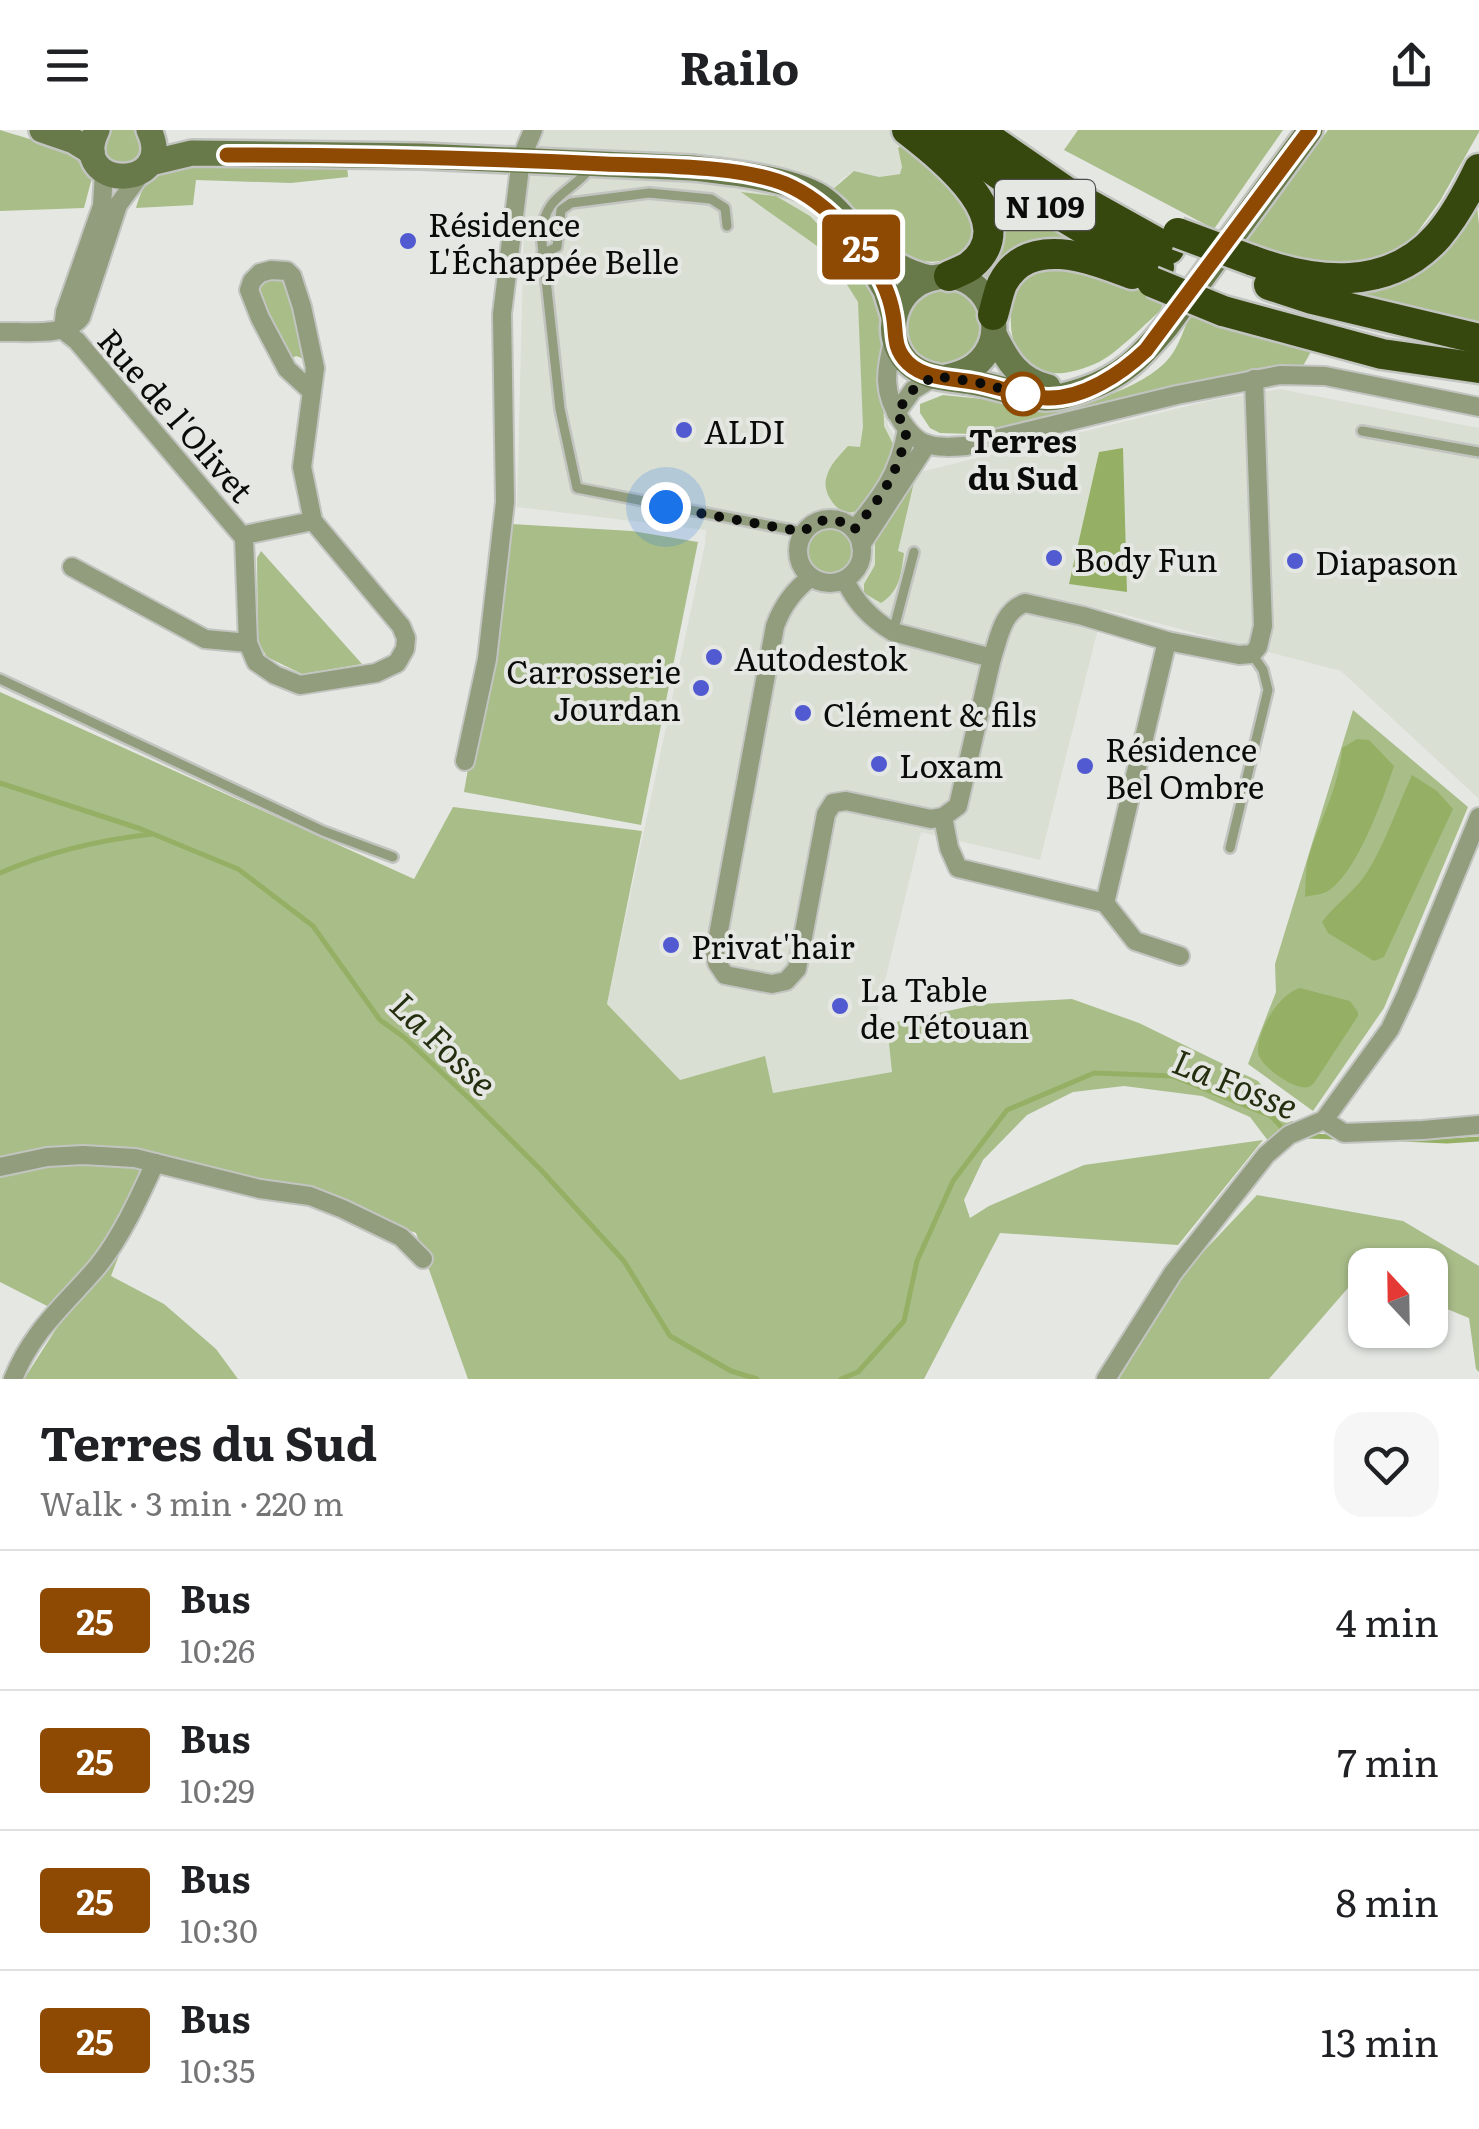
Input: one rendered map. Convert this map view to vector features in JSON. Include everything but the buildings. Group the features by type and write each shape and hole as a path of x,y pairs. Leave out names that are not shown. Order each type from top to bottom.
{"highway":[{"path":"907,130 970,185 987,220 982,252 970,266 939,277"},
{"name":"N 109","path":"938,130 1049,208 1118,250 1165,258 1307,320 1479,364"},
{"name":"N 109","path":"976,130 1165,258"},
{"path":"1000,130 1139,216 1165,258"},
{"path":"994,325 1002,286 1009,274 1033,256 1053,253 1100,262 1165,258 1236,286 1276,269 1343,280 1371,277 1398,268 1437,238 1479,169"},
{"name":"N 109","path":"1236,286 1312,299 1479,339"}],"street":[{"path":"464,761 487,659 506,502 502,314 520,160 533,130"},
{"path":"790,186 830,214 863,250 886,291 899,351 908,363 920,372 1048,398 1110,380 1146,350 1310,130"},
{"path":"48,132 93,146 114,177 135,176 149,150"},
{"path":"64,330 65,312 102,206 93,146"},
{"path":"149,150 593,163 692,168 758,177 812,192 826,200 878,254 898,267 964,280 977,288 988,300 1012,367 1027,380 1044,387 1089,388"},
{"path":"0,332 64,330 76,325 118,205 149,150"},
{"path":"72,568 205,639 248,643 256,662 300,685 376,673 396,663 405,649 401,626 313,521 302,466 312,392 315,368 295,283 286,271 260,273 250,290 260,318 287,369 312,392"},
{"path":"939,277 917,284 898,304 886,382 889,400 901,421 916,439 927,444 966,446 1177,394 1280,375 1325,376 1479,407"},
{"path":"858,538 835,519 824,519 803,532 797,556 810,578 827,584 845,580 858,566 858,538 902,454 901,421 913,390 940,377 960,375 982,360 990,348 994,325"},
{"name":"Rue de l'Olivet","path":"64,330 244,538 248,643"},
{"path":"810,578 780,612 775,626 714,952 726,975 772,984 786,980 797,969 826,814 833,803 846,801 931,820 942,818 958,806 992,658 1008,613 1016,606 1025,604 1083,616 1167,641 1238,655 1252,654 1258,647 1264,626 1254,378"},
{"path":"858,538 927,444"},
{"name":"Rue de l'Olivet","path":"244,538 313,521"},
{"path":"845,580 856,600 893,632 992,658"},
{"path":"1104,902 1167,641"},
{"path":"942,818 958,868 1104,902 1135,941 1180,956"},
{"path":"1106,1379 1174,1273 1266,1155 1289,1135 1324,1120 1390,1029 1479,818"},
{"path":"1324,1120 1344,1132 1479,1126"},
{"path":"0,1167 46,1157 135,1158 260,1190 310,1196 401,1237 423,1258"},
{"path":"13,1379 43,1326 97,1267 133,1211 155,1164"}],"lane":[{"path":"593,163 587,174 554,199 543,217 540,234 560,409 577,488 803,532"},
{"path":"542,254 557,247 560,210 571,203 649,193 712,199 724,208 727,226"},
{"path":"1362,431 1479,452"},
{"path":"893,632 914,552"},
{"path":"1230,848 1268,690 1263,670 1252,654"},
{"path":"0,679 323,832 393,857"}],"shaded area":[{"path":"0,130 50,146 84,165 93,174 84,208 0,211"},
{"path":"110,130 135,130 142,145 130,162 122,164 108,157 105,141"},
{"path":"532,130 889,130 904,144 898,148 901,173 879,177 854,171 813,212 856,255 882,306 888,426 920,472 1208,401 1280,389 1479,428 1479,799 1341,671 1103,609 1040,860 921,832 877,1014 887,1024 893,1072 773,1093 764,1057 680,1080 607,1004 706,530 517,507 526,144"},
{"path":"1078,130 1283,130 1214,229 1064,150"},
{"path":"1328,130 1479,132 1440,201 1403,252 1376,265 1297,265 1254,251 1247,241"},
{"path":"904,144 962,195 974,223 971,246 951,258 931,262 900,253 870,232 851,204 833,189 854,171 879,177 900,174 898,148"},
{"path":"944,153 1090,251 993,287 972,271 992,250"},
{"path":"183,164 347,164 348,177 291,183 196,180 193,205 136,208 152,178"},
{"path":"741,192 776,196 810,216 864,273 881,307 884,426 894,446 872,497 853,512 840,509 830,499 826,479 829,469 848,446 860,447 863,427 858,302 827,253"},
{"path":"1479,194 1479,323 1333,288 1393,278"},
{"path":"1048,263 1108,277 1164,301 1160,311 1099,362 1073,371 1052,373 1035,369 1022,359 1014,344 1012,303 1018,279"},
{"path":"269,276 284,277 307,360 296,356 288,360 257,294 258,281"},
{"path":"943,287 966,293 982,310 980,345 965,361 947,366 933,364 921,356 906,333 905,320 909,307 920,296"},
{"path":"1191,314 1313,348 1303,366 1188,382 971,434 940,433 930,428 920,413 920,404 943,395 1002,401 1016,410 1055,408 1099,398 1157,370 1170,357"},
{"path":"1123,448 1127,592 1069,584 1099,452"},
{"path":"909,480 914,482 898,551 904,553 900,575 892,593 881,603 864,593 864,584 875,565 875,539"},
{"path":"511,524 632,531 698,542 641,825 464,792"},
{"path":"831,527 848,533 854,550 848,567 831,573 814,567 808,550 814,533"},
{"path":"261,551 362,664 302,674 267,657 258,642 257,558"},
{"path":"0,692 414,879 453,807 642,831 607,1004 680,1080 765,1056 773,1093 892,1072 887,1024 980,1004 1072,999 1139,1023 1258,1081 1294,1123 1269,1142 1250,1117 1202,1096 1124,1086 1073,1092 1027,1115 983,1160 964,1200 970,1218 1084,1165 1263,1140 1178,1245 1000,1233 924,1379 468,1379 416,1233 271,1180 163,1171 111,1276 164,1304 216,1349 238,1379 24,1379 65,1315 0,1282"},
{"path":"1353,710 1468,807 1384,1008 1313,1111 1248,1064 1276,992 1275,964"},
{"path":"1357,739 1369,740 1394,766 1368,834 1349,869 1328,891 1305,897 1308,861 1333,790 1342,748"},
{"path":"1412,775 1437,791 1453,809 1384,957 1374,961 1328,933 1322,922 1367,872"},
{"path":"1300,988 1350,1001 1358,1012 1308,1087 1278,1076 1264,1064 1258,1052 1271,1014 1284,997"},
{"path":"1257,1195 1403,1221 1479,1266 1479,1372 1469,1318 1448,1309 1448,1248 1348,1248 1348,1288 1269,1379 1119,1379 1186,1270"}],"waterway":[{"name":"La Fosse","path":"0,783 141,829 238,869 313,926 380,1020 405,1038 475,1104 624,1261 670,1336 731,1371 757,1379"},
{"path":"0,873 74,848 152,834"},
{"name":"La Fosse","path":"841,1379 858,1372 904,1321 917,1261 953,1181 1007,1110 1094,1073 1173,1076 1271,1116 1287,1133"},
{"name":"La Fosse","path":"1307,1136 1336,1137"},
{"name":"La Fosse","path":"1402,1139 1479,1139"}],"bus line":[{"name":"25","path":"227,155 506,159 692,168 774,181 809,197 863,250 889,299 894,337 908,363 934,376 1048,398 1110,380 1146,350 1310,130"}],"place":[{"name":"Résidence L'Échappée Belle","path":"408,241"},
{"name":"Terres du Sud","path":"1023,394"},
{"name":"ALDI","path":"684,430"},
{"name":"Body Fun","path":"1054,558"},
{"name":"Diapason","path":"1295,561"},
{"name":"Autodestok","path":"714,657"},
{"name":"Carrosserie Jourdan","path":"701,688"},
{"name":"Clément & fils","path":"803,713"},
{"name":"Loxam","path":"879,764"},
{"name":"Résidence Bel Ombre","path":"1085,766"},
{"name":"Privat'hair","path":"671,945"},
{"name":"La Table de Tétouan","path":"840,1006"}],"route":[{"path":"666,507 803,532 824,519 835,519 854,530 895,472 907,429 896,413 913,390 934,376 1029,396 1023,394"}]}
